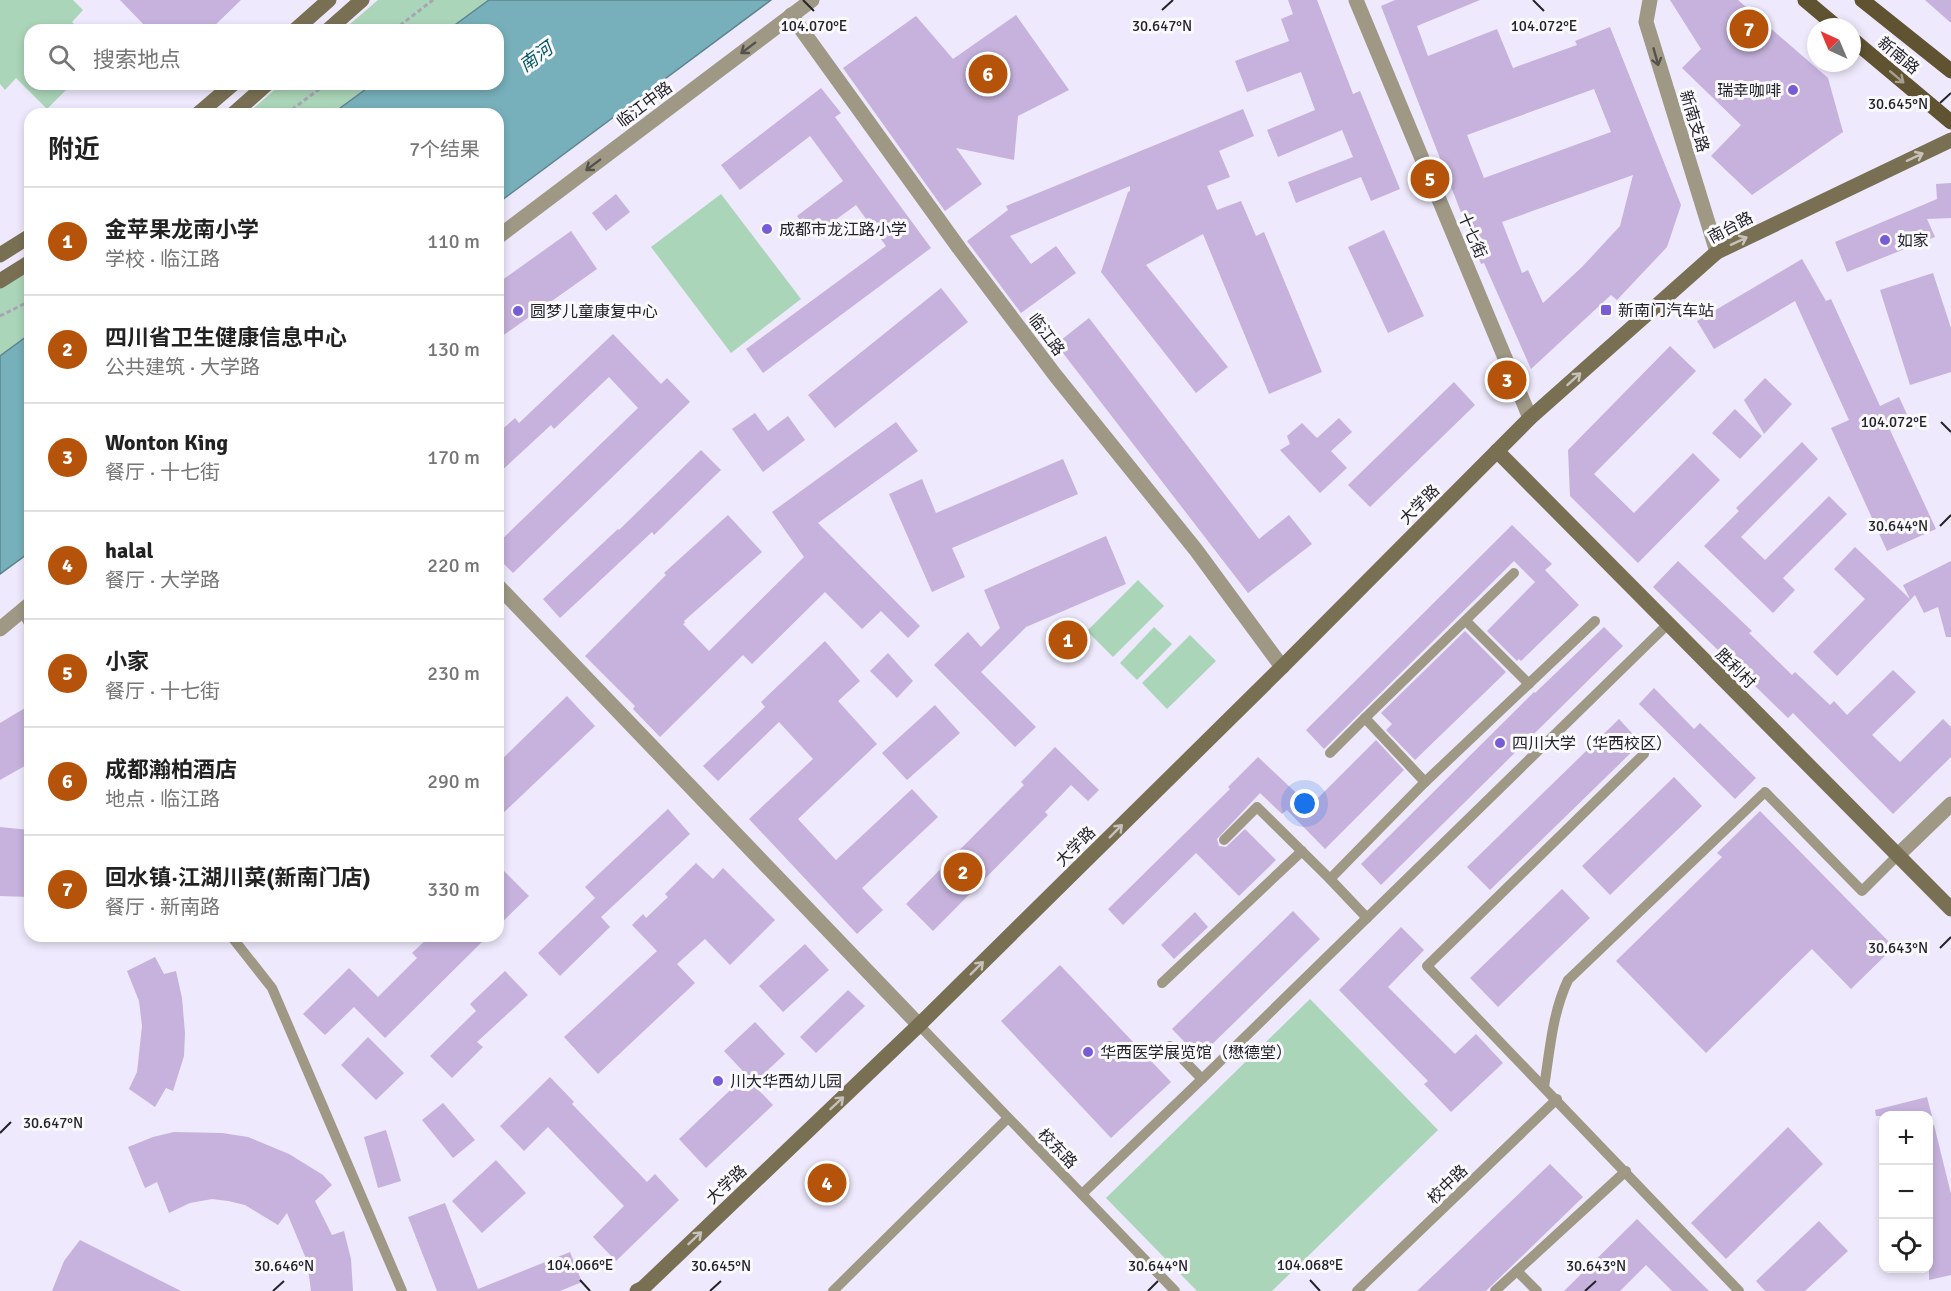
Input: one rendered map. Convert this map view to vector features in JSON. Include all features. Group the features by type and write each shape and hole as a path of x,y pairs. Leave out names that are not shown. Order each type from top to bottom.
{"main road":[{"path":"1805,0 1826,18"},
{"name":"新南路","path":"1862,0 1951,71"},
{"name":"新南路","path":"1861,47 1951,122"}],"street":[{"path":"302,24 329,0"},
{"path":"335,24 362,0"},
{"name":"临江中路","path":"504,232 812,0"},
{"name":"十七街","path":"1356,0 1530,418"},
{"name":"新南支路","path":"1650,0 1646,22 1717,252"},
{"name":"临江路","path":"791,15 959,248 1055,375 1196,550 1282,667"},
{"path":"205,108 226,90"},
{"path":"240,108 260,90"},
{"name":"南台路","path":"1530,418 1717,252 1951,140"},
{"path":"0,255 24,240"},
{"path":"0,281 24,266"},
{"name":"大学路","path":"637,1291 643,1288 920,1025 1530,418"},
{"name":"胜利村","path":"1497,452 1951,909"},
{"path":"504,592 920,1025"},
{"path":"0,629 24,610"},
{"path":"1898,855 1951,804"}],"lane":[{"path":"1330,753 1514,573"},
{"path":"1466,621 1529,684"},
{"path":"1330,879 1425,782 1595,621"},
{"path":"1082,1194 1668,624"},
{"path":"1365,718 1425,782"},
{"path":"1644,754 1427,966 1739,1291"},
{"path":"1545,1087 1554,1017 1568,980 1765,792 1862,891 1898,855"},
{"path":"1224,840 1257,807 1367,918"},
{"path":"1162,983 1302,851"},
{"path":"236,942 272,988 402,1291"},
{"name":"校东路","path":"920,1025 1175,1291"},
{"path":"1170,1046 1202,1079"},
{"name":"校中路","path":"1358,1291 1557,1099"},
{"path":"833,1291 1008,1118"},
{"path":"1496,1291 1626,1171"},
{"path":"1517,1271 1537,1291"}],"path":[{"path":"402,24 433,0"},
{"path":"294,108 318,90"},
{"path":"0,316 24,304"}],"green space":[{"path":"0,0 73,0 83,10 72,22 74,24 24,24 24,86 16,78 5,90 0,84"},
{"path":"378,0 489,0 456,24 350,24"},
{"path":"28,90 66,90 48,108"},
{"path":"274,90 365,90 340,108 254,108"},
{"path":"721,194 801,299 731,353 651,247"},
{"path":"24,273 24,338 0,356 0,288"},
{"path":"1138,580 1164,606 1113,657 1087,631"},
{"path":"1154,627 1172,644 1137,680 1120,663"},
{"path":"1190,635 1216,661 1167,709 1142,683"},
{"path":"1310,999 1438,1130 1272,1291 1197,1291 1106,1198"}],"water":[{"name":"南河","path":"489,0 771,0 504,199 504,108 340,108 365,90 504,90 504,24 456,24"},
{"path":"24,338 24,556 0,574 0,356"}],"building":[{"path":"120,0 241,0 216,24 143,24"},
{"path":"1288,0 1317,0 1353,94 1360,91 1400,189 1371,201 1361,177 1296,203 1288,182 1353,157 1342,130 1278,157 1267,130 1315,110 1301,72 1247,92 1235,61 1289,41 1281,19 1293,14"},
{"path":"1395,0 1480,0 1417,26 1428,56 1497,29 1513,68 1577,45 1575,41 1610,27 1681,205 1667,247 1617,300 1611,295 1531,369 1484,263 1481,264 1381,6","holes":["1594,89 1611,132 1484,178 1467,135","1633,175 1620,226 1582,267 1543,303 1528,270 1522,273 1502,222"]},
{"path":"1670,0 1738,0 1807,60 1807,72 1821,72 1828,78 1843,132 1752,195 1711,156 1741,125 1682,68 1701,49"},
{"path":"1925,0 1951,0 1951,23"},
{"path":"1016,15 1069,90 1018,116 1014,160 956,148 982,184 945,211 843,68 916,16 953,59"},
{"path":"821,88 841,113 835,117 931,248 763,373 746,349 886,246 856,205 812,237 797,216 843,181 810,136 740,190 721,165"},
{"path":"1243,109 1254,136 1219,151 1230,177 1207,186 1217,210 1241,201 1256,236 1264,232 1322,372 1269,394 1203,234 1146,265 1228,367 1196,393 1101,272 1130,186 1010,236 1031,264 1056,246 1076,273 1021,313 967,241 1008,210 1006,206"},
{"name":"如家","path":"1951,183 1951,218 1927,219 1935,237 1847,272 1835,242 1937,199 1936,184"},
{"path":"616,194 630,212 606,231 592,213"},
{"path":"1384,230 1424,316 1388,333 1348,247"},
{"name":"圆梦儿童康复中心","path":"571,231 597,269 504,335 504,279"},
{"path":"1802,259 1826,301 1831,299 1880,406 1899,397 1910,421 1890,430 1936,529 1887,551 1831,428 1849,420 1795,301 1714,349 1697,321"},
{"path":"1933,273 1951,328 1951,372 1910,385 1880,290"},
{"path":"941,288 968,322 835,428 808,395"},
{"path":"1089,318 1259,539 1289,515 1312,544 1248,593 1056,344"},
{"path":"613,334 661,384 667,378 690,402 513,573 504,564 504,537 638,408 609,377 554,429 551,425 504,468 504,428 515,418 519,423"},
{"path":"1670,346 1696,371 1594,474 1634,513 1693,453 1720,480 1638,563 1570,496 1568,450"},
{"path":"1765,378 1792,404 1764,434 1744,400"},
{"path":"1454,382 1475,405 1370,507 1348,485"},
{"path":"1735,409 1762,436 1740,459 1712,433"},
{"path":"755,413 768,431 788,416 805,440 763,472 732,429"},
{"path":"1339,418 1352,432 1331,451 1347,468 1320,493 1280,450 1290,444 1287,436 1302,423 1317,438"},
{"path":"896,422 918,451 818,523 920,626 908,638 881,611 862,629 825,592 752,664 743,655 660,737 633,709 635,706 585,656 666,575 664,573 728,515 762,552 684,621 683,624 709,651 804,557 772,512"},
{"path":"1802,442 1818,459 1741,537 1765,560 1829,496 1847,514 1783,578 1795,590 1773,613 1704,546 1739,511 1736,508"},
{"path":"701,450 721,470 654,535 652,532 560,618 543,599 619,530"},
{"path":"1063,459 1078,494 952,548 965,577 932,592 889,494 922,479 936,513"},
{"path":"1512,525 1552,564 1545,570 1579,605 1521,661 1519,659 1517,661 1487,631 1535,582 1514,561 1324,749 1306,730"},
{"path":"1106,536 1126,584 1026,627 981,672 1036,727 1015,747 934,665 968,632 981,647 1000,628 984,590"},
{"path":"1855,547 1910,599 1903,585 1951,561 1951,637 1946,637 1938,607 1924,613 1915,595 1837,676 1813,652 1865,599 1834,569"},
{"path":"1678,561 1752,631 1749,633 1792,675 1795,672 1830,705 1834,701 1847,715 1893,670 1916,692 1872,735 1900,762 1943,719 1951,727 1951,757 1893,814 1793,713 1788,718 1653,587"},
{"path":"1604,627 1623,646 1381,885 1361,864 1534,692"},
{"path":"1465,631 1506,672 1415,760 1386,730 1392,724 1381,713"},
{"path":"825,641 860,681 838,701 877,744 798,819 836,860 912,789 938,817 862,888 883,910 857,934 749,819 813,759 779,722 718,781 703,766 765,707 761,702"},
{"path":"888,653 913,681 897,698 870,671"},
{"path":"1654,688 1694,729 1700,723 1756,778 1735,799 1639,704"},
{"path":"567,696 595,726 504,812 504,757"},
{"path":"935,705 960,733 907,780 882,753"},
{"path":"24,709 24,766 0,780 0,723"},
{"path":"1619,719 1641,743 1490,890 1467,867"},
{"path":"1376,740 1404,770 1325,849 1287,810 1282,814 1260,793 1217,839 1219,846 1226,847 1245,829 1276,860 1239,896 1196,853 1123,925 1108,909 1230,789 1228,787 1258,757 1310,806"},
{"path":"1055,747 1099,790 1088,801 1071,785 1045,812 1048,815 933,931 906,904 1024,785 1021,782"},
{"path":"1674,777 1702,806 1610,895 1582,866"},
{"path":"668,809 690,834 601,917 610,927 560,976 538,953 595,898 585,887"},
{"path":"1760,811 1894,947 1851,989 1812,949 1706,1053 1616,961 1722,857 1717,853"},
{"path":"0,827 24,829 24,897 0,896"},
{"path":"696,863 713,879 723,868 775,920 730,965 705,939 677,964 695,983 598,1074 564,1037 657,951 632,925 643,914 646,918 668,897 665,894"},
{"path":"504,871 529,896 504,920"},
{"path":"1562,889 1590,918 1498,1007 1470,978"},
{"path":"1293,911 1320,939 1199,1057 1172,1029"},
{"path":"1195,912 1208,927 1174,959 1161,945"},
{"path":"1401,927 1424,950 1388,987 1455,1054 1476,1034 1503,1063 1451,1112 1424,1084 1428,1081 1339,990"},
{"path":"424,942 482,942 385,1038 354,1007 325,1035 303,1014 349,968 378,997 417,958 412,953"},
{"path":"805,944 829,970 783,1012 759,986"},
{"path":"155,957 164,974 176,971 182,998 185,1033 184,1056 173,1091 166,1088 155,1107 129,1089 137,1072 142,1026 139,1001 127,971"},
{"name":"华西医学展览馆（懋德堂）","path":"1060,965 1171,1082 1111,1138 1001,1021"},
{"path":"505,971 528,995 477,1042 483,1047 452,1078 430,1056 476,1011 470,1004"},
{"path":"848,990 865,1006 816,1053 800,1037"},
{"path":"755,1022 785,1054 754,1083 724,1051"},
{"path":"368,1037 404,1073 376,1100 341,1065"},
{"path":"745,1076 773,1105 706,1168 679,1139"},
{"path":"550,1077 574,1102 572,1104 647,1182 655,1174 679,1200 616,1261 593,1237 624,1206 548,1127 524,1151 500,1126"},
{"path":"1927,1097 1931,1111 1879,1111 1879,1116 1876,1116 1875,1110"},
{"path":"443,1103 475,1140 453,1158 422,1120"},
{"path":"1934,1125 1951,1194 1951,1275 1929,1280 1929,1273 1933,1273"},
{"path":"1788,1127 1823,1164 1726,1259 1691,1223"},
{"path":"386,1130 401,1181 378,1188 364,1137"},
{"path":"174,1132 222,1133 248,1137 289,1154 323,1175 332,1185 315,1201 332,1235 344,1231 351,1259 353,1291 311,1291 307,1261 287,1213 278,1225 245,1205 212,1199 190,1203 169,1213 157,1182 145,1188 128,1147"},
{"path":"496,1160 526,1193 482,1233 452,1201"},
{"path":"1550,1164 1583,1197 1486,1291 1417,1291"},
{"path":"445,1203 478,1289 570,1252 582,1282 560,1291 437,1291 408,1217"},
{"path":"1637,1219 1709,1291 1672,1291 1646,1265 1620,1291 1564,1291"},
{"path":"1819,1221 1848,1251 1805,1291 1765,1291 1756,1281"},
{"path":"80,1240 181,1291 52,1291 64,1261"}],"place":[{"name":"回水镇·江湖川菜(新南门店)","path":"1749,29"},
{"name":"成都瀚柏酒店","path":"988,74"},
{"name":"瑞幸咖啡","path":"1793,90"},
{"name":"小家","path":"1430,179"},
{"name":"成都市龙江路小学","path":"767,229"},
{"name":"如家","path":"1885,240"},
{"name":"新南门汽车站","path":"1606,310"},
{"name":"圆梦儿童康复中心","path":"518,311"},
{"name":"Wonton King","path":"1507,380"},
{"name":"金苹果龙南小学","path":"1068,640"},
{"name":"四川大学（华西校区）","path":"1500,743"},
{"name":"四川省卫生健康信息中心","path":"963,872"},
{"name":"华西医学展览馆（懋德堂）","path":"1088,1052"},
{"name":"川大华西幼儿园","path":"718,1081"},
{"name":"halal","path":"827,1183"}]}
